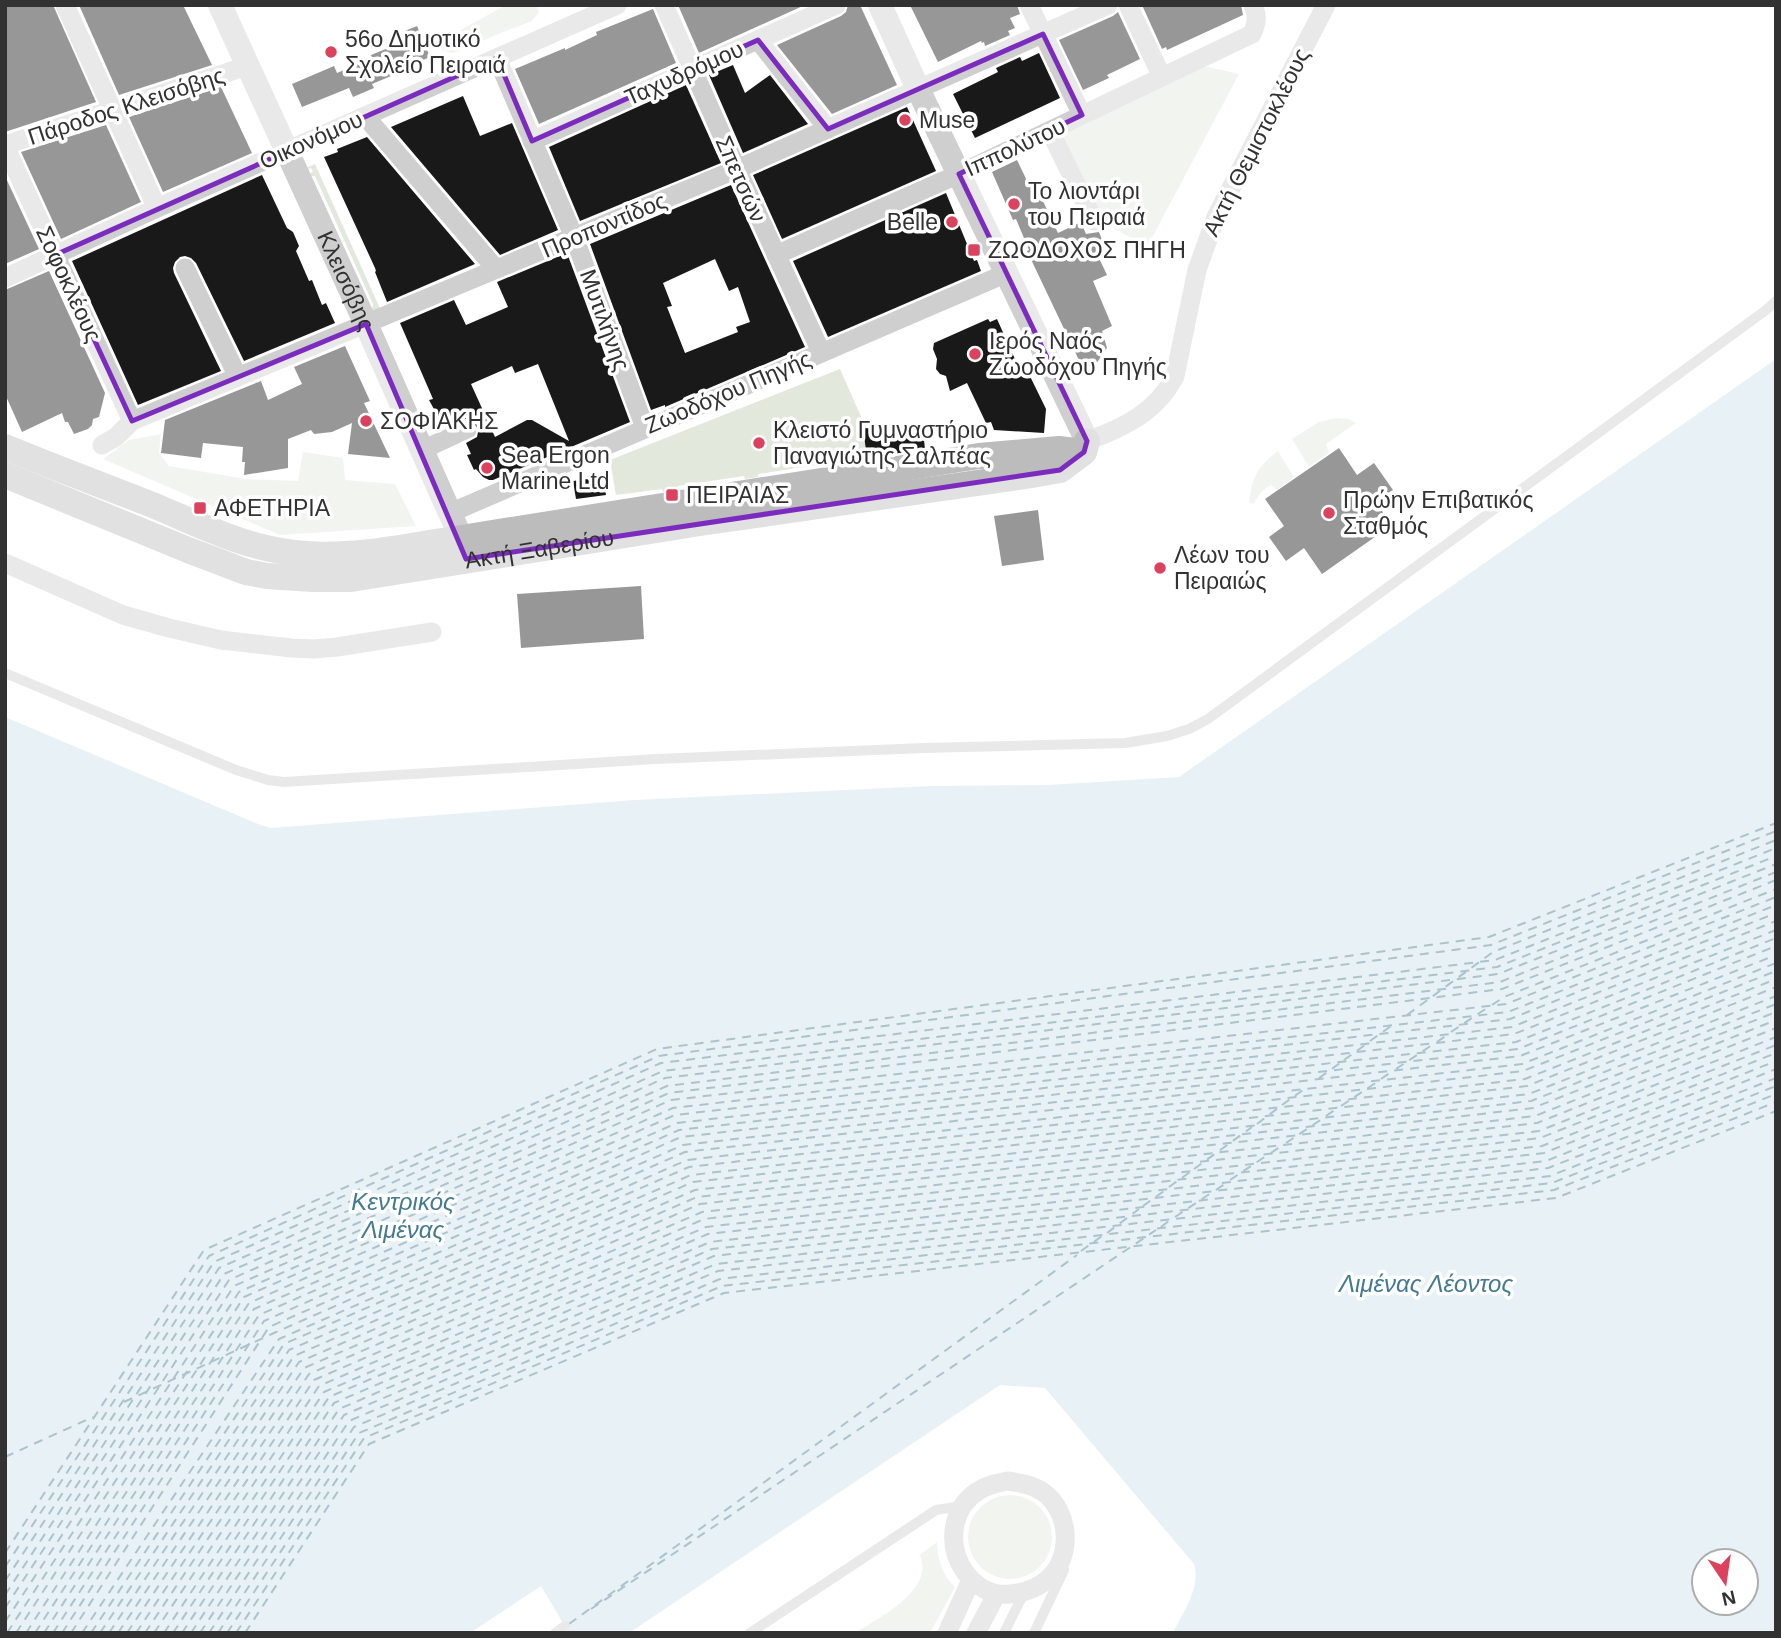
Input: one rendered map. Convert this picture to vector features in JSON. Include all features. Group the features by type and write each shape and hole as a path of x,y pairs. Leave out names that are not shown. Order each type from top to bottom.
{"main road":[{"name":"Ακτή Ξαβερίου","path":"5,447 220,535 268,549 337,554 464,549"},
{"name":"Ακτή Ξαβερίου","path":"5,475 246,572 292,579 351,579 464,549 979,456 1086,447"}],"street":[{"path":"65,5 157,208"},
{"name":"Κλεισόβης","path":"220,5 366,324 464,549"},
{"name":"Οικονόμου","path":"5,278 617,5"},
{"name":"Σπετσών","path":"664,5 821,352"},
{"name":"Ταχυδρόμου","path":"532,141 836,5"},
{"path":"880,5 1086,447"},
{"path":"1029,5 1082,115"},
{"name":"Προποντίδος","path":"102,445 116,437 132,421 737,169 1108,5"},
{"path":"1128,5 1162,77"},
{"name":"Ιππολύτου","path":"776,255 959,174 1252,34 1257,25 1257,14 1253,5"},
{"name":"Ακτή Θεμιστοκλέους","path":"1086,447 1127,425 1156,404 1170,387 1175,376 1197,270 1216,217 1326,5"},
{"path":"758,40 828,129"},
{"name":"Μυτιλήνης","path":"497,58 574,237 645,428"},
{"name":"Πάροδος Κλεισόβης","path":"5,146 247,66"},
{"path":"365,116 496,269"},
{"path":"1050,131 1094,221"},
{"name":"Σοφοκλέους","path":"5,146 132,421"},
{"path":"185,268 238,377"},
{"name":"Ζωοδόχου Πηγής","path":"450,513 1007,273"},
{"path":"5,564 123,615 221,640 314,649 432,632"},
{"path":"1008,1481 1025,1483 1044,1493 1056,1505 1063,1520 1066,1539 1063,1557 1051,1577 1024,1593 996,1595 971,1580 958,1562 953,1541 954,1524 963,1506 975,1492 991,1484 1008,1481"},
{"path":"947,1633 971,1580"},
{"path":"976,1633 996,1595"}],"lane":[{"path":"5,673 236,770 284,782 656,759 1100,744 1167,736 1208,719 1776,301"},
{"path":"422,450 469,429"},
{"path":"750,1633 936,1510 963,1506"},
{"path":"1034,1633 1067,1561 1066,1539"},
{"path":"1004,1633 1024,1593"},
{"path":"555,1633 565,1626"}],"highlighted area":[{"path":"1043,34 1082,115 959,174 1087,441 1084,452 1060,470 466,559 366,324 132,421 55,255 497,58 532,141 758,40 828,129"}],"shaded area":[{"path":"506,5 536,5 539,12 532,21 463,50 452,53 442,50 441,46 446,38"},
{"path":"1199,65 1239,74 1147,247 1101,221 1059,134"},
{"path":"315,164 382,313 378,315 372,309 373,304 315,176 308,174 313,172 311,168 306,170"},
{"name":"Κλειστό Γυμναστήριο Παναγιώτης Σαλπέας","path":"840,369 866,428 863,430 867,457 758,474 758,477 745,479 744,476 678,486 678,489 663,492 662,489 616,495 610,460"},
{"path":"1336,418 1349,419 1356,423 1326,444 1329,453 1309,467 1292,439 1319,422"},
{"path":"161,434 159,453 169,466 246,479 298,481 303,452 343,458 345,480 395,484 416,526 280,535 103,459 129,440"},
{"path":"1278,451 1294,477 1277,490 1271,485 1262,491 1253,504 1249,503 1257,473"},
{"path":"1010,1495 1033,1502 1045,1514 1052,1537 1045,1560 1033,1572 1010,1579 987,1572 975,1560 968,1537 975,1514 987,1502"},
{"path":"937,1542 942,1567 955,1587 930,1633 855,1633 890,1611 912,1591 920,1580 920,1555"}],"water":[{"path":"1776,359 1776,1633 1173,1633 1193,1591 1196,1573 1194,1564 1045,1388 1000,1385 629,1633 569,1633 541,1586 470,1633 5,1633 5,717 271,828 635,800 929,786 1048,785 1179,777"}],"building":[{"path":"5,5 53,5 96,102 5,132"},
{"path":"79,5 183,5 212,65 119,95"},
{"path":"678,5 805,5 699,53"},
{"path":"848,5 860,5 897,85 832,114 777,45 841,16"},
{"path":"910,5 1017,5 1020,14 1010,18 1015,28 1008,31 1010,35 985,46 981,41 938,62"},
{"path":"1142,5 1241,5 1243,15 1167,50 1166,47 1162,49"},
{"path":"653,9 676,63 539,124 515,69 565,50 597,35 596,32"},
{"path":"1118,12 1140,59 1083,90 1059,40"},
{"path":"417,26 430,57 372,84 374,88 353,97 349,88 302,107 292,84 334,66 337,73 372,58 371,55 393,46 390,37"},
{"path":"1039,53 1060,98 975,138 953,94 998,72 996,68 1020,57 1022,61"},
{"path":"733,65 745,93 770,75 808,124 743,153 709,75"},
{"path":"686,85 721,163 580,221 549,147"},
{"path":"221,87 252,153 163,192 129,117"},
{"path":"463,96 480,136 512,123 558,230 500,255 391,127"},
{"path":"907,107 936,171 782,239 753,175"},
{"path":"106,125 141,202 61,239 21,152"},
{"path":"367,137 475,264 387,302 375,268 324,157"},
{"path":"1017,160 1029,185 1034,182 1058,233 1081,222 1086,234 1099,232 1106,250 1097,254 1107,275 1093,281 1112,326 1102,331 1107,348 1087,377 992,172"},
{"path":"262,175 287,228 293,232 299,246 296,251 309,281 312,280 322,305 326,303 335,323 244,361 196,263 191,258 180,257 175,262 174,273 221,371 138,405 72,261"},
{"path":"5,176 39,249 5,264"},
{"path":"731,185 805,347 665,407 651,410 590,244","holes":["715,259 729,291 738,287 750,322 736,327 738,332 685,353 667,307 672,306 663,283"]},
{"path":"946,193 974,261 977,260 981,271 828,337 793,261"},
{"path":"567,253 630,422 489,480 474,470 467,455 471,454 466,443 477,437 478,432 472,419 444,427 429,400 433,399 400,323 454,300 466,325 508,307 497,282","holes":["538,364 569,441 532,420 495,437 471,384 512,366 515,373"]},
{"path":"49,271 105,393 99,417 93,419 88,429 74,434 62,413 22,432 5,394 5,290"},
{"path":"988,319 990,322 997,319 1019,368 1025,366 1046,409 1044,433 994,430 991,422 986,423 967,383 950,391 946,376 936,369 934,343"},
{"path":"345,346 370,401 364,403 390,458 348,454 352,423 332,432 314,434 311,430 288,439 288,468 244,475 243,447 203,443 201,458 161,453 165,420 261,381 268,400 302,384 294,367"},
{"path":"863,428 923,431 925,449 867,458"},
{"name":"Πρώην Επιβατικός Σταθμός","path":"1339,448 1357,475 1374,463 1393,490 1375,501 1392,525 1322,574 1304,548 1286,561 1269,537 1284,526 1265,499"},
{"path":"603,477 606,495 576,499 573,481"},
{"path":"1038,510 1044,560 1002,566 994,516"},
{"path":"641,586 644,639 521,648 517,594"}],"ferry route":[{"path":"5,1553 204,1250 657,1049 1489,937 1776,823"},
{"path":"5,1567 209,1256 659,1056 1491,945 1776,831"},
{"path":"1407,1015 1493,952 1776,840"},
{"path":"5,1581 214,1262 661,1063 1495,960 1776,848"},
{"path":"5,1595 219,1268 663,1071 1497,967 1776,856"},
{"path":"5,1608 224,1274 665,1078 1498,974 1776,864"},
{"path":"5,1622 229,1280 667,1086 1500,982 1776,872"},
{"path":"7,1633 234,1286 669,1093 1502,989 1776,880"},
{"path":"1492,1005 1504,997 1776,889"},
{"path":"16,1633 239,1292 671,1100 1506,1004 1776,897"},
{"path":"26,1633 244,1297 673,1108 1508,1012 1776,905"},
{"path":"35,1633 249,1303 675,1115 1510,1019 1776,913"},
{"path":"44,1633 254,1309 677,1123 1512,1027 1776,921"},
{"path":"53,1633 259,1315 679,1130 1514,1034 1776,930"},
{"path":"62,1633 264,1321 681,1137 1516,1042 1776,938"},
{"path":"71,1633 269,1327 683,1145 1518,1049 1776,946"},
{"path":"124,1402 685,1152 1520,1056 1776,955"},
{"path":"82,1633 279,1339 687,1160 1522,1064 1776,963"},
{"path":"91,1633 284,1344 689,1167 1523,1071 1776,971"},
{"path":"100,1633 289,1350 691,1175 1525,1079 1776,979"},
{"path":"109,1633 294,1356 693,1182 1527,1086 1776,987"},
{"path":"118,1633 299,1362 695,1190 1529,1094 1776,996"},
{"path":"127,1633 304,1368 697,1197 1531,1101 1776,1004"},
{"path":"1451,1032 1487,1008"},
{"path":"136,1633 309,1374 700,1204 1533,1108 1776,1012"},
{"path":"145,1633 314,1380 702,1212 1535,1116 1776,1020"},
{"path":"1370,1041 1391,1026"},
{"path":"154,1633 319,1386 704,1219 1537,1123 1776,1028"},
{"path":"1437,1042 1447,1035"},
{"path":"164,1633 324,1392 706,1227 1539,1131 1776,1037"},
{"path":"1344,1060 1365,1045"},
{"path":"1396,1069 1432,1045"},
{"path":"173,1633 329,1397 708,1234 1540,1138 1776,1045"},
{"path":"182,1633 334,1403 710,1242 1542,1146 1776,1053"},
{"path":"191,1633 339,1409 712,1249 1544,1153 1776,1061"},
{"path":"1319,1078 1340,1063"},
{"path":"200,1633 344,1415 714,1256 1546,1161 1776,1069"},
{"path":"1381,1079 1391,1072"},
{"path":"209,1633 349,1421 716,1264 1548,1168 1776,1078"},
{"path":"1341,1106 1377,1082"},
{"path":"218,1633 354,1427 718,1271 1550,1176 1776,1086"},
{"path":"1282,1105 1303,1090"},
{"path":"227,1633 359,1433 720,1279 1552,1183 1776,1094"},
{"path":"236,1633 364,1438 722,1286 1554,1190 1776,1102"},
{"path":"1257,1124 1278,1108"},
{"path":"1326,1116 1336,1109"},
{"path":"245,1633 369,1444 724,1293 1556,1198 1776,1111"},
{"path":"1286,1143 1322,1119"},
{"path":"1194,1169 1252,1127"},
{"path":"1271,1153 1281,1146"},
{"path":"1230,1180 1266,1156"},
{"path":"1169,1187 1190,1172"},
{"path":"1216,1190 1226,1183"},
{"path":"1143,1206 1164,1191"},
{"path":"1175,1217 1211,1193"},
{"path":"1107,1233 1139,1209"},
{"path":"1161,1227 1170,1220"},
{"path":"591,1609 1156,1230"},
{"path":"1081,1251 1102,1236"},
{"path":"569,1624 1077,1255"},
{"path":"5,1457 93,1417"}],"place":[{"name":"56ο Δημοτικό Σχολείο Πειραιά","path":"331,52"},
{"name":"Muse","path":"905,120"},
{"name":"Το λιοντάρι του Πειραιά","path":"1014,204"},
{"name":"Belle","path":"952,222"},
{"name":"ΖΩΟΔΟΧΟΣ ΠΗΓΗ","path":"974,250"},
{"name":"Ιερός Ναός Ζωοδόχου Πηγής","path":"975,354"},
{"name":"ΣΟΦΙΑΚΗΣ","path":"366,421"},
{"name":"Κλειστό Γυμναστήριο Παναγιώτης Σαλπέας","path":"759,443"},
{"name":"Sea Ergon Marine Ltd","path":"487,468"},
{"name":"ΠΕΙΡΑΙΑΣ","path":"672,495"},
{"name":"ΑΦΕΤΗΡΙΑ","path":"200,508"},
{"name":"Πρώην Επιβατικός Σταθμός","path":"1329,513"},
{"name":"Λέων του Πειραιώς","path":"1160,568"}],"water label":[{"name":"Κεντρικός Λιμένας","path":"403,1215"},
{"name":"Λιμένας Λέοντος","path":"1426,1283"}]}
